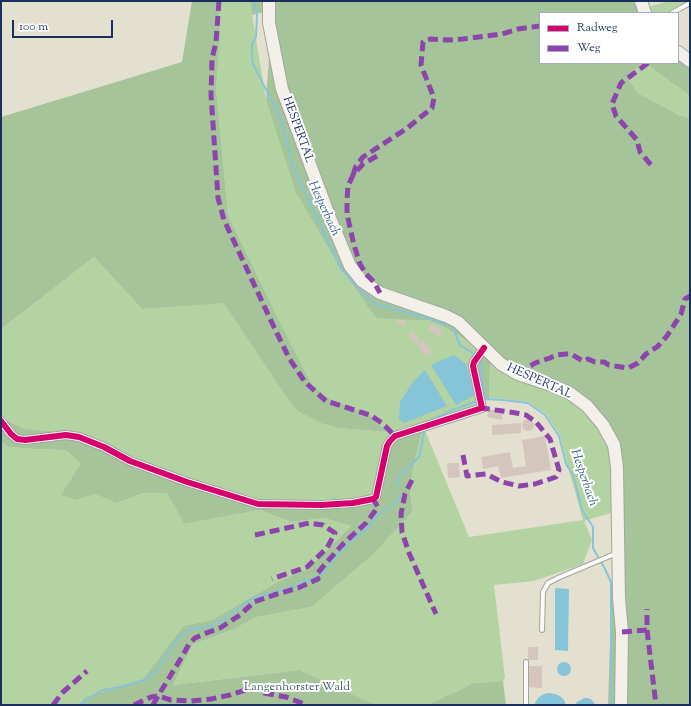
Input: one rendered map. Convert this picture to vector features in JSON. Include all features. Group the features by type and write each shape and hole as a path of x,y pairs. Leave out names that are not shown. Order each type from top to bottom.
{"main road":[{"name":"HESPERTAL","path":"269,1 269,23 282,89 330,218 350,266 362,281 380,293 446,316 458,322 501,364 518,374 554,386 570,394 587,406 603,425 614,445 616,467 619,598 622,632 621,705"},
{"path":"641,1 645,12"},
{"path":"679,53 690,61"}],"street":[{"path":"1,421 17,439 25,440 66,435 79,437 104,447 130,462 186,482 258,504 321,505 353,503 376,497 387,446 395,436 482,408 473,366 474,362 484,348"}],"lane":[{"path":"674,12 690,3"},
{"path":"542,630 543,592 548,583 618,552"},
{"path":"526,662 526,705"}],"green space":[{"path":"192,1 218,1 220,42 216,87 228,215 312,385 330,399 369,414 387,432 339,428 321,423 298,411 289,401 224,303 142,309 94,257 1,329 1,117 182,62"},
{"path":"213,1 250,1 266,100 299,198 339,266 367,306 414,320 428,320 448,329 481,349 481,407 424,427 378,492 358,498 307,503 258,499 156,468 87,434 25,429 1,418 1,329 94,257 142,309 224,302 289,401 339,428 387,432 369,414 330,399 312,385 228,215 216,87 220,42"},
{"path":"250,1 265,1 264,12 252,15"},
{"path":"273,1 633,1 638,5 642,12 539,12 539,64 642,64 626,76 638,93 679,115 690,118 690,705 608,705 617,474 606,425 573,396 495,361 490,364 489,398 480,400 474,366 481,349 448,329 428,320 377,318 339,266 296,193 266,100"},
{"path":"669,1 690,1 675,8 671,12 650,12 648,7"},
{"path":"679,58 690,66 690,96 646,64 679,64"},
{"path":"642,64 646,64 690,96 690,118 679,115 638,93 626,76"},
{"path":"495,361 572,398 605,426 611,450 614,512 584,521 592,540 583,564 534,581 494,585 505,678 503,681 474,683 427,705 376,705 300,670 173,685 193,644 232,630 257,617 311,607 413,511 410,492 413,469 420,438 424,428 469,537 583,520 560,435 546,414 528,402 489,398 490,364"},
{"name":"Langenhorster Wald","path":"1,418 25,429 87,434 156,468 258,499 307,503 358,498 378,492 391,441 424,428 420,438 413,469 410,492 413,511 372,555 311,607 257,617 232,630 193,644 173,685 300,670 376,705 78,705 85,697 143,679 183,626 212,620 279,581 308,569 351,526 324,518 291,522 260,510 184,524 167,493 144,493 116,503 95,494 76,500 61,495 81,464 66,450 9,447 1,442"},
{"path":"1,442 9,447 66,450 81,464 76,500 95,494 116,503 144,493 167,493 184,524 260,510 291,522 324,518 351,526 308,569 279,581 212,620 183,626 143,679 85,697 78,705 1,705"},
{"path":"503,681 506,705 427,705 474,683"}],"water":[{"path":"454,355 466,364 475,395 456,405 431,365"},
{"path":"425,370 447,406 404,423 399,419 400,402 413,382"},
{"path":"555,588 569,589 568,651 555,650"},
{"path":"561,662 567,662 571,666 571,672 567,676 561,676 557,672 557,666"},
{"path":"549,693 560,696 566,705 534,705 539,697"},
{"path":"584,698 592,700 596,705 575,705"}],"building":[{"path":"398,319 406,321 405,326 397,324"},
{"path":"431,324 443,331 440,336 428,329"},
{"path":"412,331 419,339 418,340 420,342 423,340 432,352 426,356 416,342 415,343 408,335"},
{"path":"489,409 503,412 502,420 487,417"},
{"path":"526,419 530,419 534,425 530,431 526,431 522,427 522,423"},
{"path":"521,423 521,433 492,435 492,425"},
{"path":"545,436 551,470 501,478 498,466 483,469 481,457 510,452 513,468 526,466 522,440"},
{"path":"447,463 459,463 460,477 448,478"},
{"path":"528,647 538,647 538,660 528,660"},
{"path":"528,666 542,666 542,688 528,687"}],"waterway":[{"name":"Hesperbach","path":"254,1 257,14 256,37 252,44 253,64 280,117 292,164 340,267 361,291 376,304 452,326 460,345 474,354"},
{"path":"478,360 481,364 484,400"},
{"name":"Hesperbach","path":"485,399 528,403 545,415 559,436 566,464 573,475 582,510 593,527 593,548 611,582 612,705"},
{"path":"432,420 452,410 477,401"},
{"path":"398,486 399,476 419,457 425,428"},
{"path":"79,705 102,690 120,687 144,680 156,671 181,635 192,629 206,627 220,622 252,599 296,586 321,575 337,555 351,541 366,530 381,512 395,503 400,495"}],"marked path":[{"path":"219,1 216,42 212,59 211,94 218,198 224,220 289,358 305,382 326,401 370,415 382,423 395,436"},
{"path":"353,175 356,166 363,157 406,129 432,108 434,98 421,65 423,42 431,39 463,39 502,34 518,29 539,26"},
{"path":"647,64 621,83 612,104 616,116 637,140 640,152 652,166"},
{"path":"377,156 363,164 353,175 348,186 347,214 360,264 366,274 374,282 380,293"},
{"path":"518,374 535,363 556,355 566,354 571,354 583,361 588,359 595,362 604,362 609,365 628,368 638,363 646,354 657,347 667,336 681,314 685,299 690,296"},
{"path":"463,455 467,476 486,474 502,482 519,486 535,484 556,477 559,470 550,439 536,422 526,415 482,408"},
{"path":"412,480 405,494 401,514 402,532 409,553 436,614"},
{"path":"153,705 189,644 195,638 220,628 240,615 254,602 298,588 318,579 316,575 344,543 366,523 378,507 373,499"},
{"path":"255,535 309,523 323,525 335,533 327,548 307,567 272,579"},
{"path":"622,632 647,630 647,609"},
{"path":"647,630 656,705"},
{"path":"53,705 63,692 87,671"},
{"path":"134,705 151,697 158,696 171,700 191,701 211,699 246,690 258,689 264,693 286,697 307,705"}],"cycle path":[{"path":"1,421 17,439 25,440 66,435 79,437 104,447 130,461 187,482 258,504 321,505 353,503 376,497 387,446 395,436 482,408 473,366 474,362 484,348"}]}
